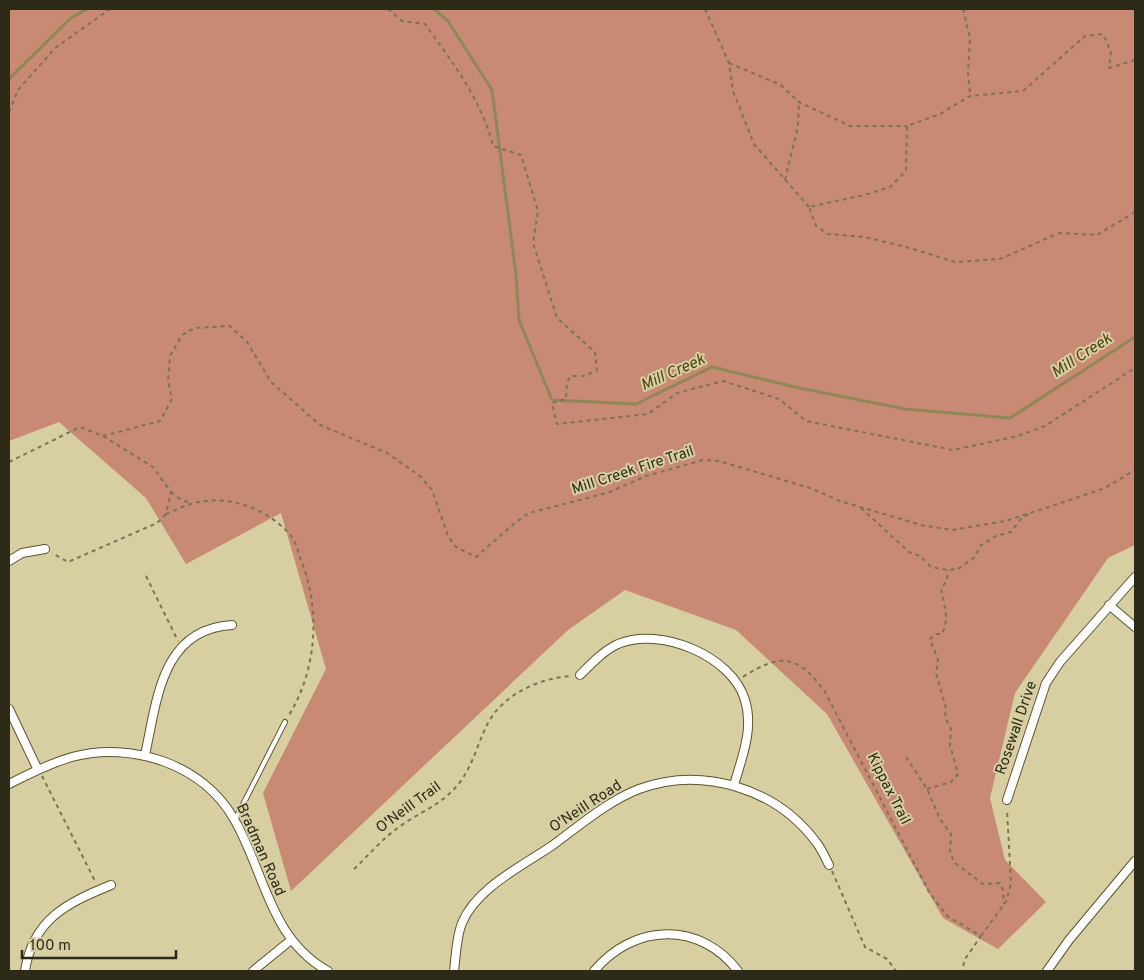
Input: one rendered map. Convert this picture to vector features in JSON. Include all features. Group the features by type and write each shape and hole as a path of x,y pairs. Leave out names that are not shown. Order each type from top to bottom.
{"street":[{"path":"9,561 22,553 44,549"},
{"name":"Rosewall Drive","path":"1007,800 1046,683 1060,662 1135,577"},
{"path":"1110,605 1135,627"},
{"path":"144,756 163,678 172,659 181,647 199,633 209,628 232,625"},
{"path":"580,675 604,653 618,644 636,639 675,644 696,650 724,666 736,681 745,699 749,730 734,785"},
{"path":"9,709 38,770"},
{"name":"Bradman Road","path":"9,784 72,757 111,751 144,756 178,767 193,775 223,801 235,820 272,911 291,940 310,960 328,971"},
{"name":"O'Neill Road","path":"454,971 462,923 486,890 591,817 639,789 686,780 734,785 767,799 799,822 817,842 829,865"},
{"path":"1047,971 1069,940 1135,861"},
{"path":"25,971 32,944 51,918 70,902 111,885"},
{"path":"594,971 610,955 623,946 636,940 665,934 690,936 703,942 727,958 738,971"},
{"path":"253,971 291,940"}],"lane":[{"path":"235,820 285,722"}],"path":[{"path":"9,112 18,90 55,48 110,9"},
{"path":"388,9 402,21 425,24 471,89 487,122 493,146 520,155 538,211 533,244 557,318 595,352 597,370 585,376 571,376 567,382 566,400 552,403 557,424 648,414 677,393 723,381 779,399 806,421 953,450 1018,436 1046,426 1135,368"},
{"path":"705,9 729,63 733,91 754,144 809,206 816,226 828,234 865,237 955,262 1000,259 1059,233 1098,236 1135,212"},
{"path":"964,9 970,38 968,73 970,96"},
{"path":"729,63 781,85 799,102 850,126 907,126 940,114 970,96 1023,91 1085,36 1104,34 1111,52 1109,68 1135,60"},
{"path":"785,180 797,134 799,102"},
{"path":"809,206 864,195 890,187 906,170 907,126"},
{"name":"Mill Creek Fire Trail","path":"103,436 160,422 172,399 168,381 170,356 182,335 194,328 230,326 247,342 271,382 320,425 387,453 420,476 432,490 448,536 456,547 476,557 529,513 608,493 646,476 703,460 719,461 801,485 859,507 922,525 952,530 1005,521 1031,513 1105,488 1135,470"},
{"path":"9,462 80,427 103,436 153,467 171,492 180,500 192,503 218,501 247,506 269,515 292,537 304,568 313,607 313,639 310,670 300,698 285,722"},
{"path":"166,514 171,492"},
{"path":"44,549 68,562 157,523 166,514 192,503"},
{"path":"859,507 909,552 920,556 931,567 948,570 958,569 975,557 980,546 996,536 1011,532 1020,520 1031,513"},
{"path":"928,789 951,782 958,774 950,745 951,728 945,717 946,708 936,673 938,660 930,639 936,634 942,634 946,624 947,610 941,589 947,580 948,570"},
{"path":"146,576 181,647"},
{"name":"Kippax Trail","path":"736,681 763,664 783,660 798,664 814,677 825,692 929,892 947,916 981,936"},
{"name":"O'Neill Trail","path":"354,869 389,834 435,807 456,788 471,766 487,725 505,703 525,689 550,678 580,675"},
{"path":"906,757 928,789 940,819 951,834 950,853 955,863 983,884 1000,883 1003,890 1004,904"},
{"path":"38,770 99,890"},
{"path":"962,971 965,959 1004,904 1011,883 1007,800"},
{"path":"829,865 865,947 887,959 896,971"}],"shaded area":[{"path":"9,9 1135,9 1135,545 1108,558 1015,693 990,798 1005,860 1046,902 998,949 943,918 827,714 736,630 625,590 568,630 291,891 263,793 326,669 281,513 186,564 146,498 59,422 9,441"}],"waterway":[{"name":"Mill Creek","path":"9,79 71,18 87,9"},
{"name":"Mill Creek","path":"434,9 448,21 492,90 516,275 519,320 552,400 636,404 712,367 799,388 905,409 1010,418 1135,337"}]}
